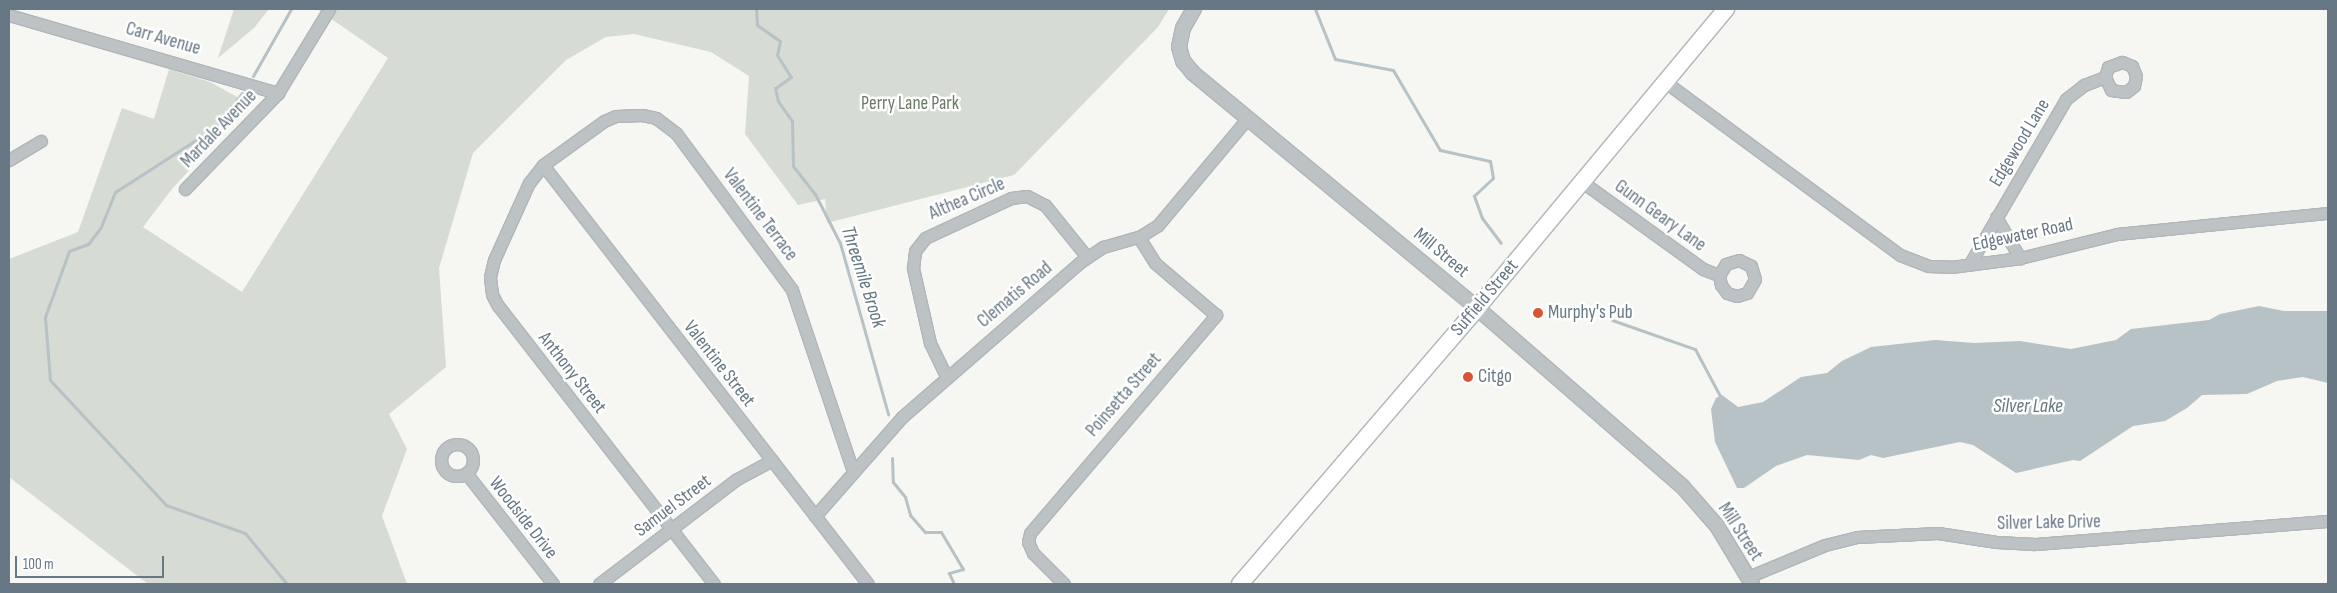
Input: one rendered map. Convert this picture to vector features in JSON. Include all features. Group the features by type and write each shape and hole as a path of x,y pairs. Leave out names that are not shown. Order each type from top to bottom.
{"main road":[{"name":"Suffield Street","path":"1240,584 1477,308 1664,81 1726,9"}],"street":[{"name":"Mardale Avenue","path":"185,189 278,93 329,9"},
{"name":"Mill Street","path":"1194,9 1183,28 1179,47 1183,60 1193,73 1477,308 1682,486 1717,526 1750,581"},
{"name":"Carr Avenue","path":"9,15 278,93"},
{"name":"Edgewood Lane","path":"1969,265 2060,106 2084,85 2105,77"},
{"name":"Edgewater Road","path":"1664,81 1900,255 1928,266 1969,265 2020,258 2117,234 2328,213"},
{"name":"Valentine Terrace","path":"543,165 604,120 616,116 635,114 656,118 676,133 792,290 853,470"},
{"name":"Clematis Road","path":"815,516 853,470 902,417 1087,257 1103,247 1139,237 1158,225 1247,119"},
{"path":"9,160 41,141"},
{"name":"Valentine Street","path":"543,165 868,584"},
{"name":"Anthony Street","path":"543,165 529,183 494,260 490,277 492,294 498,306 714,584"},
{"name":"Gunn Geary Lane","path":"1582,181 1703,269 1719,275"},
{"name":"Althea Circle","path":"947,378 930,344 913,268 915,252 925,238 1011,198 1027,196 1045,204 1087,257"},
{"name":"Edgewood Lane","path":"1996,217 2020,258"},
{"name":"Poinsetta Street","path":"1064,584 1033,553 1028,542 1030,533 1216,315 1155,262 1139,237"},
{"name":"Samuel Street","path":"599,584 743,475 772,460"},
{"name":"Woodside Drive","path":"466,473 553,584"},
{"name":"Silver Lake Drive","path":"1750,581 1811,550 1857,537 1938,533 1996,542 2035,544 2328,520"}],"green space":[{"path":"234,9 269,9 254,28 218,58"},
{"name":"Perry Lane Park","path":"317,9 1169,9 1158,27 1014,175 827,223 825,199 798,205 745,134 749,76 711,52 634,34 606,37 566,60 473,153 439,268 446,367 389,414 407,449 382,516 407,584 148,584 9,477 9,259 78,232 122,108 154,119 169,69 210,82 250,104 172,189 143,227 242,292 388,58"}],"water":[{"name":"Silver Lake","path":"2259,306 2284,311 2328,311 2328,383 2303,377 2277,381 2247,394 2202,395 2187,408 2165,421 2133,426 2080,461 2073,460 2016,473 1973,445 1960,442 1883,458 1871,455 1859,460 1807,455 1776,466 1744,488 1737,488 1715,442 1711,409 1716,398 1722,395 1738,407 1763,402 1801,377 1827,373 1842,361 1871,347 1935,340 1974,343 2020,341 2071,349 2116,340 2131,329 2209,320 2220,314"}],"waterway":[{"path":"253,76 291,9"},
{"name":"Threemile Brook","path":"756,9 757,25 780,41 777,55 791,77 775,88 778,101 792,121 793,166 815,194 840,243 888,414"},
{"path":"1315,9 1335,59 1393,70 1440,150 1490,161 1493,178 1474,196 1482,218 1501,243"},
{"path":"242,93 216,127 115,192 101,227 88,244 69,251 45,317 50,380 166,505 245,533 287,584"},
{"path":"1612,320 1695,349 1721,398"},
{"name":"Threemile Brook","path":"892,458 893,482 905,497 910,515 925,532 941,532 963,569 949,573 954,584"}],"place":[{"name":"Murphy's Pub","path":"1538,313"},
{"name":"Citgo","path":"1468,377"}]}
